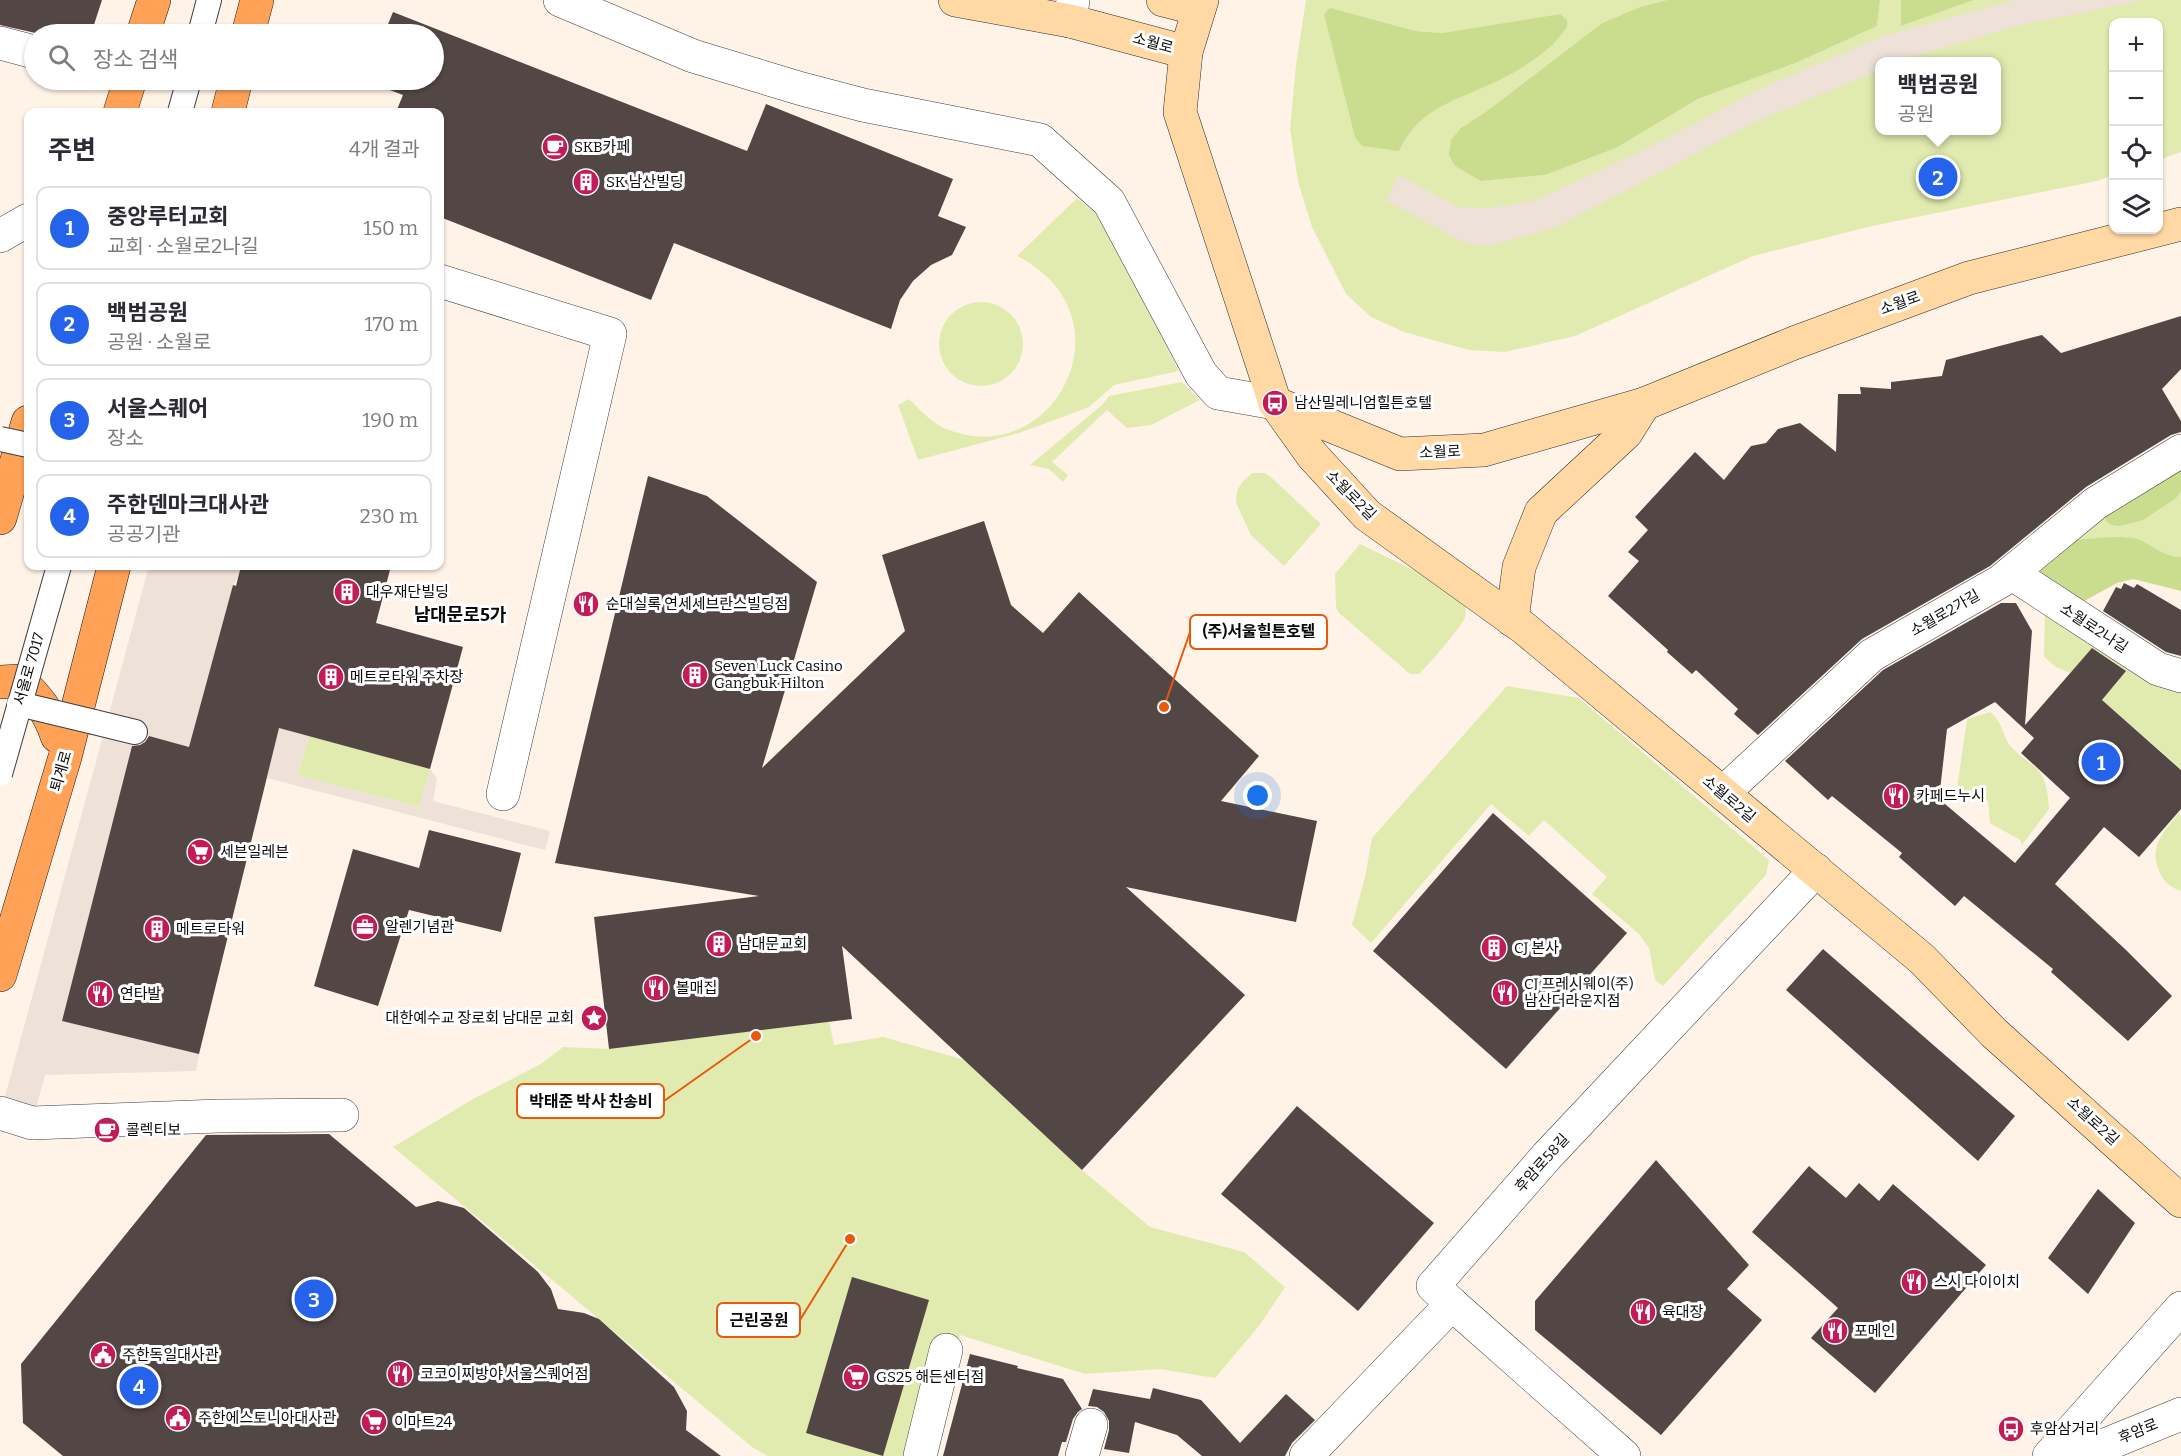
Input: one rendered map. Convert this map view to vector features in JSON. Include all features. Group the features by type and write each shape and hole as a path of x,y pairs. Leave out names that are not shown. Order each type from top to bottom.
{"main road":[{"path":"146,24 154,0"},
{"path":"250,24 256,0"},
{"name":"소월로","path":"955,0 1072,11 1186,52 1180,112 1275,404 1400,454 1484,450 1644,404 1794,343 1969,278 2181,224"},
{"path":"1163,0 1200,5 1186,52"},
{"path":"121,108 127,90"},
{"path":"229,108 234,90"},
{"name":"소월로2길","path":"1275,404 1312,455 1367,515 1512,620 1922,959 1994,1033 2181,1201"},
{"path":"1512,620 1519,567 1541,512 1626,433 1644,404"},
{"path":"0,518 24,436"},
{"name":"퇴계로","path":"0,975 65,757 113,570"},
{"path":"9,693 20,681 38,698 52,721 65,757"}],"street":[{"path":"203,24 209,0"},
{"path":"560,0 693,56 780,82 863,105 1040,141 1109,202 1206,381 1218,393 1275,404"},
{"path":"0,43 24,49"},
{"path":"0,236 24,222"},
{"path":"444,281 610,334 503,794"},
{"path":"0,439 24,444"},
{"name":"소월로2가길","path":"1723,793 1872,655 2001,580 2096,503 2181,451"},
{"name":"서울로 7017","path":"0,774 9,693 57,570"},
{"name":"소월로2나길","path":"2011,573 2158,669 2181,676"},
{"path":"9,693 135,732"},
{"name":"후암로58길","path":"1452,1304 1433,1286 1547,1156 1816,870"},
{"path":"0,1113 32,1123 219,1116 342,1115"},
{"path":"1306,1456 1452,1304 1624,1456"},
{"path":"2049,1456 2181,1308"},
{"path":"920,1456 946,1350"},
{"name":"후암로","path":"2060,1456 2105,1451 2181,1414"}],"green space":[{"path":"1306,0 1667,0 1640,7 1602,23 1487,111 1461,128 1481,181 1545,175 1616,148 1698,99 1798,62 1877,26 1880,0 1901,0 1901,26 1974,0 2181,0 2181,152 2163,159 2163,18 2109,18 2109,176 2097,181 1872,226 1753,256 1575,336 1505,352 1469,350 1404,332 1371,317 1346,294 1312,227 1298,182 1290,129 1296,65","holes":["1560,14 1441,106 1419,120 1405,138 1415,31 1442,33"]},
{"path":"1667,0 1880,0 1877,26 1798,62 1698,99 1616,148 1545,175 1481,181 1455,166 1449,155 1451,140 1461,128 1487,111 1602,23 1640,7"},
{"path":"1901,0 1974,0 1901,26"},
{"path":"1330,8 1415,31 1442,33 1560,14 1567,20 1567,27 1549,48 1523,67 1432,112 1408,135 1399,151 1362,146 1355,137 1324,14"},
{"path":"1077,198 1105,221 1179,371 1114,385 1089,407 1019,433 918,460 898,405 909,399 930,419 944,428 983,437 1018,429 1046,410 1066,382 1075,349 1071,315 1052,283 1017,256"},
{"path":"981,302 1004,309 1016,321 1023,344 1016,367 1004,379 981,386 958,379 946,367 939,344 946,321 958,309"},
{"path":"1182,382 1200,400 1151,425 1127,428 1107,410 1052,462 1068,475 1063,482 1049,469 1030,465 1102,405 1109,396"},
{"path":"2181,464 2181,491 2176,498 2143,520 2120,526 2111,525 2106,521 2103,513"},
{"path":"1252,473 1265,473 1321,524 1284,566 1251,535 1236,503 1237,491 1242,482"},
{"path":"2181,491 2181,557 2167,556 2127,537 2071,540 2103,513 2143,520 2175,498"},
{"path":"2114,537 2137,539 2163,553 2181,557 2181,591 2133,579 2117,583 2077,605 2038,582 2040,559 2071,540"},
{"path":"1360,544 1461,593 1466,611 1463,622 1419,674 1410,674 1336,608 1335,574"},
{"path":"2045,608 2181,689 2181,769 2102,700 2114,686 2084,659 2070,673 2056,667 2044,657"},
{"path":"1507,686 1579,698 1769,860 1766,875 1663,986 1655,980 1649,948 1639,934 1592,894 1607,877 1544,820 1529,836 1491,804 1371,943 1352,925 1365,877 1372,838"},
{"path":"1990,712 1997,719 2012,748 2040,773 2046,788 2049,809 2022,845 2020,840 1990,823 1988,801 1957,788 1967,719"},
{"path":"309,736 430,769 419,807 297,775"},
{"path":"2179,813 2181,816 2181,891 2163,879 2156,855 2159,840"},
{"path":"829,1021 834,1045 883,1037 965,1060 1082,1170 1150,1227 1244,1252 1285,1287 1259,1326 1215,1378 1160,1369 1085,1374 960,1335 929,1456 768,1456 752,1447 393,1147 473,1099 541,1064 563,1047 609,1049"}],"shaded area":[{"path":"2015,0 2145,0 2016,26 1912,57 1875,57 1875,72 1753,123 1559,226 1491,246 1465,243 1387,201 1398,174 1457,207 1490,208 1535,201 1637,153 1773,83 1886,35"},
{"path":"148,570 240,570 233,585 200,707 309,736 297,775 419,807 430,769 437,778 433,801 550,831 545,850 267,778 269,768 135,733 62,1021 199,1054 196,1071 45,1075 32,1123 3,1104"}],"building":[{"path":"0,0 102,0 94,24 24,24 24,30 0,25"},
{"path":"393,12 424,24 388,24"},
{"path":"444,32 747,151 766,104 953,179 938,216 966,227 952,255 931,265 913,281 900,300 891,329 674,243 651,300 444,219 444,108 398,108 403,95 390,90 444,90"},
{"path":"2181,316 2181,369 2162,389 2181,421 2181,432 2171,435 2086,487 1990,566 1862,639 1758,735 1734,714 1738,709 1696,670 1692,674 1608,596 1639,561 1628,552 1648,530 1635,517 1695,452 1724,480 1751,446 1766,443 1778,429 1800,423 1836,452 1838,394 1861,394 1860,387 1891,389 1891,382 1942,376 1946,360 2042,335 2061,353"},
{"path":"648,476 707,496 817,582 762,768 905,631 882,555 984,521 1011,605 1043,633 1079,592 1259,756 1221,801 1317,821 1296,922 1126,887 1245,995 1082,1170 842,946 852,1019 609,1049 594,917 759,896 555,863"},
{"path":"240,570 390,570 376,623 463,647 430,769 279,728 199,1054 62,1021 132,746 140,745 149,736 189,747 233,585 236,586"},
{"path":"2124,583 2134,588 2137,584 2181,610 2181,656 2166,652 2103,611 2116,587 2121,589"},
{"path":"2001,603 2016,603 2032,631 2025,725 2092,648 2126,671 2102,700 2181,770 2181,809 2139,857 2104,827 2055,884 2172,996 2128,1041 2051,972 2053,969 1964,896 1955,906 1899,857 1902,853 1832,796 1828,800 1785,761 1883,670","holes":["1995,702 2034,738 2021,753 2070,798 2015,863 1939,799 1947,729"]},
{"name":"CJ 본사","path":"1493,813 1627,933 1506,1069 1373,951"},
{"path":"429,830 521,853 501,932 409,910 378,1006 314,986 353,849 419,868"},
{"path":"1823,949 2015,1116 1978,1161 1786,990"},
{"path":"1297,1106 1434,1223 1358,1311 1221,1194"},
{"path":"329,1134 416,1207 438,1201 464,1208 538,1272 551,1289 558,1309 584,1313 599,1319 674,1387 687,1411 686,1430 721,1456 63,1456 23,1423 21,1364 206,1135"},
{"path":"1656,1160 1749,1265 1727,1289 1762,1320 1661,1435 1535,1330 1535,1301"},
{"path":"1809,1166 1846,1198 1859,1183 1879,1201 1893,1184 1986,1265 1875,1393 1811,1338 1838,1308 1752,1232"},
{"path":"2098,1189 2135,1223 2088,1294 2048,1258"},
{"path":"852,1277 929,1300 883,1456 806,1433"},
{"path":"970,1354 1063,1379 1082,1409 1073,1419 1066,1442 1062,1442 1058,1456 943,1456"},
{"path":"1153,1388 1201,1400 1240,1443 1286,1394 1315,1420 1292,1443 1285,1456 1202,1456 1177,1435 1135,1422 1129,1453 1104,1449 1109,1421 1104,1412 1097,1407 1088,1406 1093,1389 1150,1399"}],"place":[{"name":"SKB카페","path":"555,147"},
{"name":"백범공원","path":"1938,177"},
{"name":"SK 남산빌딩","path":"586,182"},
{"name":"남산밀레니엄힐튼호텔","path":"1275,403"},
{"name":"대우재단빌딩","path":"347,592"},
{"name":"순대실록 연세세브란스빌딩점","path":"586,604"},
{"name":"Seven Luck Casino Gangbuk Hilton","path":"695,675"},
{"name":"메트로타워 주차장","path":"331,677"},
{"name":"(주)서울힐튼호텔","path":"1164,707"},
{"name":"중앙루터교회","path":"2101,762"},
{"name":"카페드누시","path":"1896,796"},
{"name":"세븐일레븐","path":"200,852"},
{"name":"알렌기념관","path":"365,927"},
{"name":"메트로타워","path":"157,929"},
{"name":"남대문교회","path":"719,944"},
{"name":"CJ 본사","path":"1494,948"},
{"name":"볼매집","path":"656,988"},
{"name":"CJ 프레시웨이(주) 남산더라운지점","path":"1505,993"},
{"name":"연타발","path":"100,994"},
{"name":"대한예수교 장로회 남대문 교회","path":"594,1018"},
{"name":"박태준 박사 찬송비","path":"756,1036"},
{"name":"콜렉티보","path":"107,1130"},
{"name":"근린공원","path":"850,1239"},
{"name":"스시 다이이치","path":"1914,1282"},
{"name":"서울스퀘어","path":"314,1299"},
{"name":"육대장","path":"1643,1312"},
{"name":"포메인","path":"1835,1331"},
{"name":"주한독일대사관","path":"103,1355"},
{"name":"코코이찌방야 서울스퀘어점","path":"400,1374"},
{"name":"GS25 해든센터점","path":"856,1377"},
{"name":"주한덴마크대사관","path":"139,1386"},
{"name":"주한에스토니아대사관","path":"178,1418"},
{"name":"이마트24","path":"374,1422"},
{"name":"후암삼거리","path":"2011,1429"}],"district":[{"name":"남대문로5가","path":"460,615"}]}
